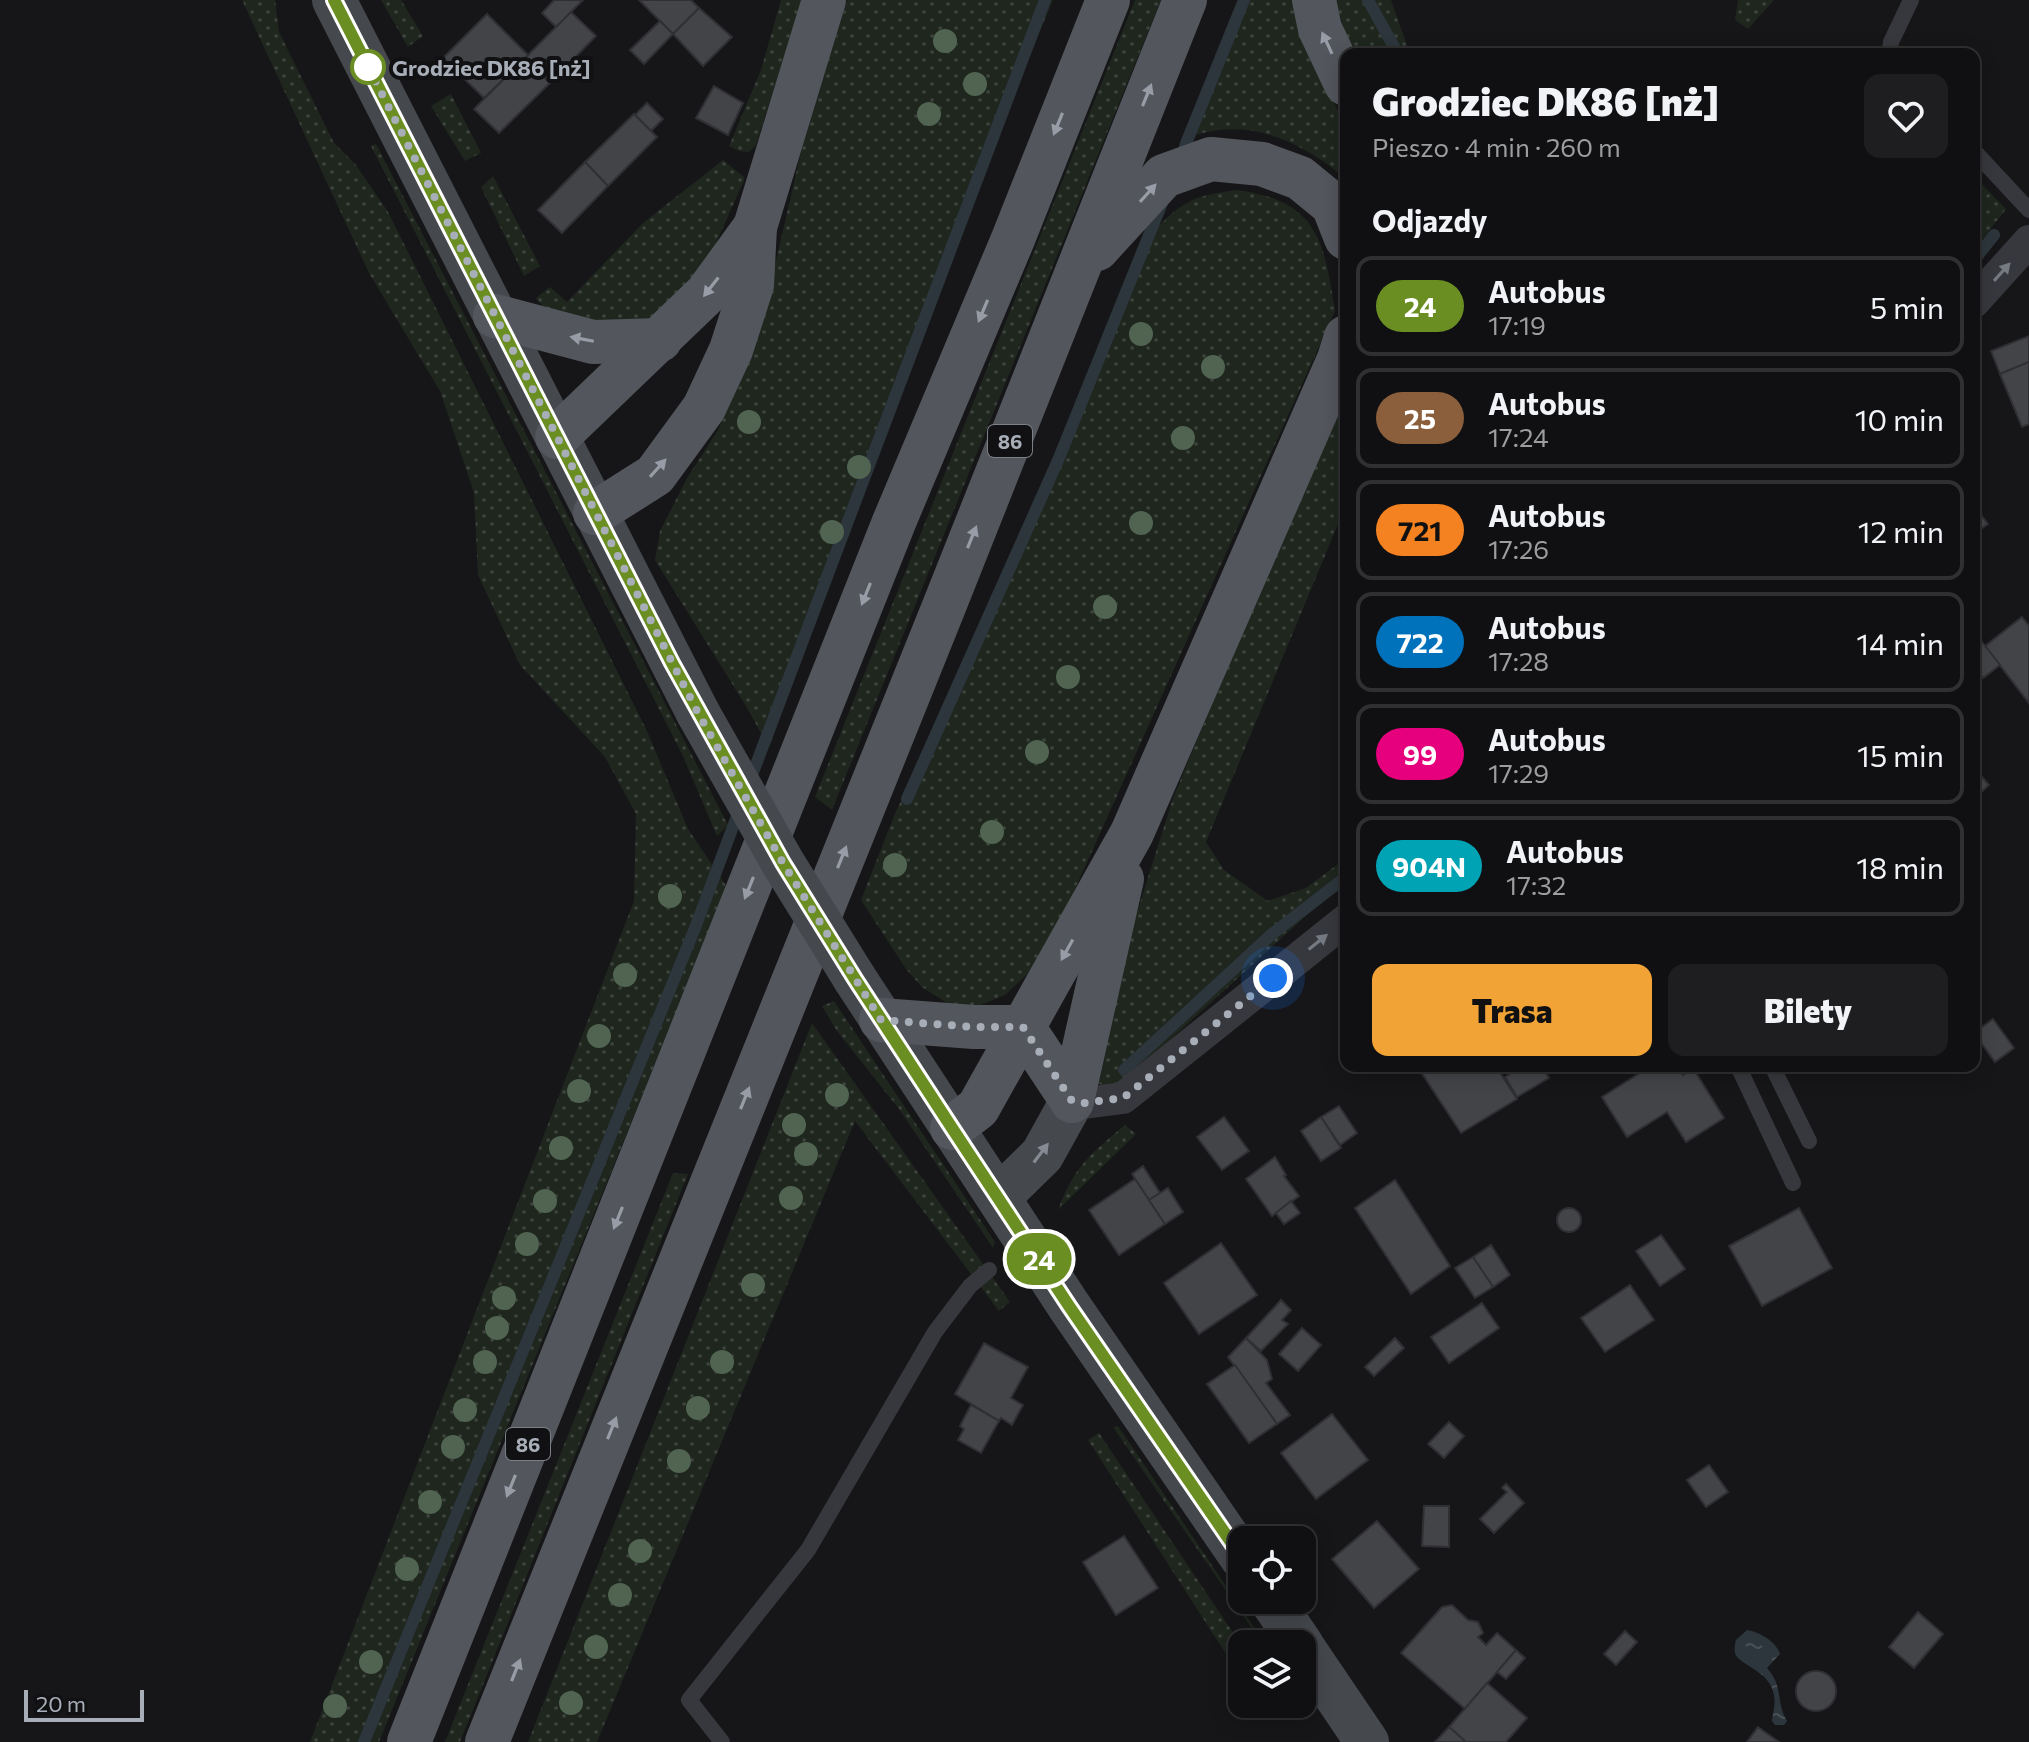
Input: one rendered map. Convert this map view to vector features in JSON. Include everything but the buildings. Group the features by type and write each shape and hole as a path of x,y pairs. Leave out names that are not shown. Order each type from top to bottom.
{"main road":[{"path":"595,513 655,475 704,408 731,350 752,285 755,227 824,0"},
{"name":"86","path":"409,1742 894,522 1013,239 1108,0"},
{"name":"86","path":"487,1742 1185,0"},
{"path":"1314,0 1320,29 1340,71"},
{"path":"1077,272 1164,176 1211,159 1262,164 1300,178 1333,205 1340,223"},
{"path":"557,437 707,293 755,227"},
{"path":"495,316 593,342 660,340"},
{"path":"952,1128 978,1108 1132,833 1340,356"},
{"path":"1072,1101 1132,833"},
{"path":"881,1020 1023,1027"},
{"path":"1023,1027 1072,1101"}],"street":[{"path":"334,0 698,713 783,863 881,1020 1069,1306 1228,1538"},
{"path":"1980,295 2029,241"},
{"path":"999,1197 1042,1155 1072,1101 1084,1103 1123,1098 1340,925"},
{"path":"1316,1667 1367,1742"}],"lane":[{"path":"1891,48 1911,0"},
{"path":"1980,157 2029,210"},
{"path":"1741,1072 1793,1183"},
{"path":"1775,1072 1809,1141"},
{"path":"722,1742 689,1700 808,1550 935,1332 970,1286 989,1270"}],"shaded area":[{"path":"242,0 275,0 279,32 334,143 356,165 388,212 647,731 688,829 727,887 379,1742 310,1742 634,901 636,814 605,757 520,665 478,575 474,493 440,391 369,273"},
{"path":"381,0 401,0 423,36 408,47"},
{"path":"781,0 802,0 756,145 749,152 739,151 729,146 761,70"},
{"path":"847,0 1053,0 908,352 869,474 769,748 655,560 660,531 687,478 718,430 743,373 765,308 801,152"},
{"path":"1135,0 1161,0 832,810 815,797"},
{"path":"1247,0 1296,0 1320,74 1340,115 1340,174 1292,143 1252,131 1231,129 1188,138"},
{"path":"1335,0 1391,0 1408,48 1350,48"},
{"path":"1738,0 1774,0 1748,29 1735,20"},
{"path":"451,94 481,153 465,161 431,106"},
{"path":"376,144 728,825 717,836 682,754 371,146"},
{"path":"723,160 745,178 704,270 673,306 631,326 554,320 536,298 550,287 567,302 643,223"},
{"path":"493,176 540,266 524,276 481,187"},
{"path":"1980,182 2006,209 1980,242"},
{"path":"1237,190 1264,195 1285,204 1301,215 1312,228 1321,245 1335,311 1057,929 1034,968 1005,995 978,1006 950,1005 922,987 906,969 861,900 896,811 977,647 1069,444 1154,231 1191,201"},
{"path":"1340,396 1340,519 1206,842 1224,870 1268,901 1306,888 1340,862 1340,888 1137,1070 1112,1087 1099,1084 1087,1072 1173,798"},
{"path":"834,1001 995,1242 993,1248 899,1109 837,1031 822,1006"},
{"path":"812,1023 1010,1302 999,1311 855,1121 597,1742 528,1742"},
{"path":"1125,1125 1136,1134 1058,1210 1084,1162"},
{"path":"673,1173 688,1174 460,1742 445,1742"},
{"path":"1118,1426 1228,1589 1228,1594 1113,1427"},
{"path":"1099,1433 1231,1630 1228,1630 1228,1657 1088,1440"},
{"path":"1242,1614 1256,1630 1253,1630"}],"water":[{"path":"1747,1630 1766,1638 1780,1654 1767,1668 1778,1688 1787,1721 1784,1725 1775,1725 1772,1721 1775,1698 1767,1680 1735,1653 1736,1640"}],"waterway":[{"path":"749,783 1045,0"},
{"path":"1185,146 1244,0"},
{"path":"1368,0 1395,48"},
{"path":"907,799 1059,458 1162,203"},
{"path":"1980,252 1994,235"},
{"path":"364,1742 695,928 740,808"},
{"path":"1124,1070 1272,934 1340,882"}],"bus line":[{"name":"24","path":"334,0 698,713 783,863 855,979 1069,1306 1228,1538"}],"place":[{"name":"Grodziec DK86 [nż]","path":"368,67"}],"route":[{"path":"368,67 362,55 698,713 783,863 881,1020 927,1025 1023,1027 1072,1101 1101,1102 1123,1098 1273,978"}]}
